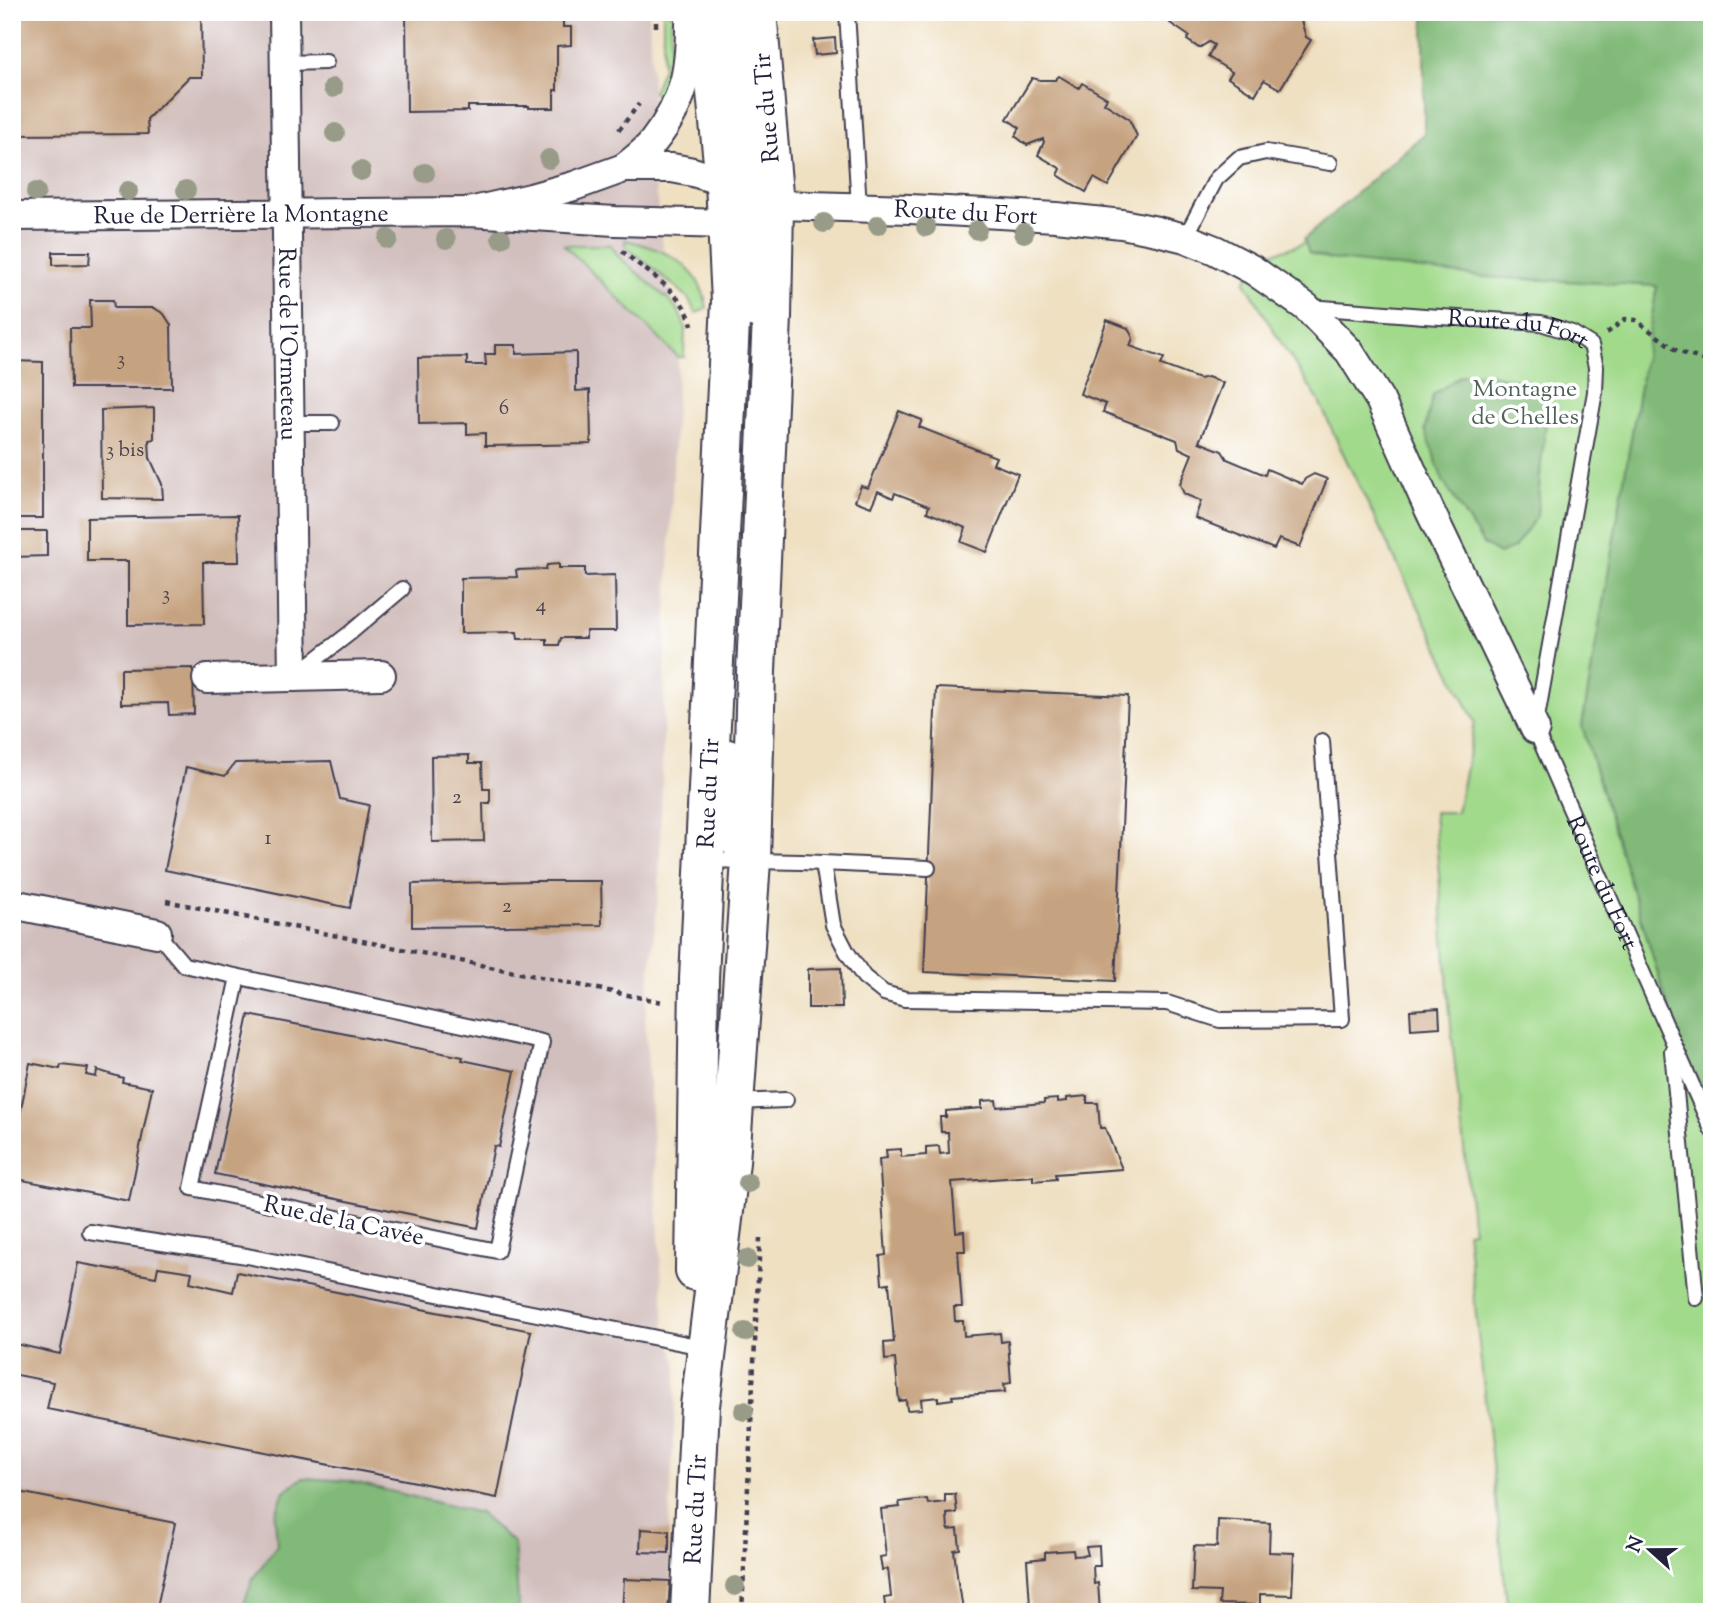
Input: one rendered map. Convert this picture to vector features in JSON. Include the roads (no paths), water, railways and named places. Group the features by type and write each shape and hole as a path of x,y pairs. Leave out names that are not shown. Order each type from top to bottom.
{"main road":[{"name":"Rue du Tir","path":"700,1406 695,1298 716,1102 751,861 756,671 772,317 744,204 708,12"},
{"name":"Rue du Tir","path":"690,1612 700,1406 729,1173 699,979 731,301 744,204 757,12"}],"street":[{"name":"Rue de l'Ormeteau","path":"284,12 293,677"},
{"path":"624,168 652,144 671,115 685,85 691,49 690,12"},
{"name":"Rue du Tir","path":"731,12 744,204"},
{"name":"Rue de Derrière la Montagne","path":"469,212 575,186 624,168 672,168 693,172 744,204"},
{"name":"Rue de Derrière la Montagne","path":"12,216 469,212 615,221 744,204"},
{"name":"Route du Fort","path":"744,204 1056,217 1122,224 1185,238 1253,270 1306,307 1349,351 1380,400 1429,509 1535,729"},
{"path":"718,578 732,677 727,764 727,834 751,861"},
{"path":"207,679 381,674"},
{"path":"12,904 157,933"}],"lane":[{"path":"847,12 859,207"},
{"path":"285,63 326,61"},
{"path":"1185,238 1216,179 1239,158 1266,152 1330,163"},
{"name":"Route du Fort","path":"1306,307 1541,323 1572,333 1591,345 1596,367 1595,392 1535,729 1712,1130"},
{"path":"290,423 332,423"},
{"path":"293,677 402,589"},
{"path":"822,863 833,925 864,977 884,993 905,999 1167,1003 1220,1020 1342,1019 1322,741"},
{"path":"703,860 928,868"},
{"path":"157,933 184,965 238,977"},
{"name":"Rue de la Cavée","path":"238,977 542,1042 498,1251 192,1188 238,977"},
{"name":"Route du Fort","path":"1671,1035 1696,1298"},
{"path":"716,1102 786,1100"},
{"path":"90,1231 247,1256 697,1346"}],"park label":[{"name":"Montagne de Chelles","path":"1525,402"}]}
